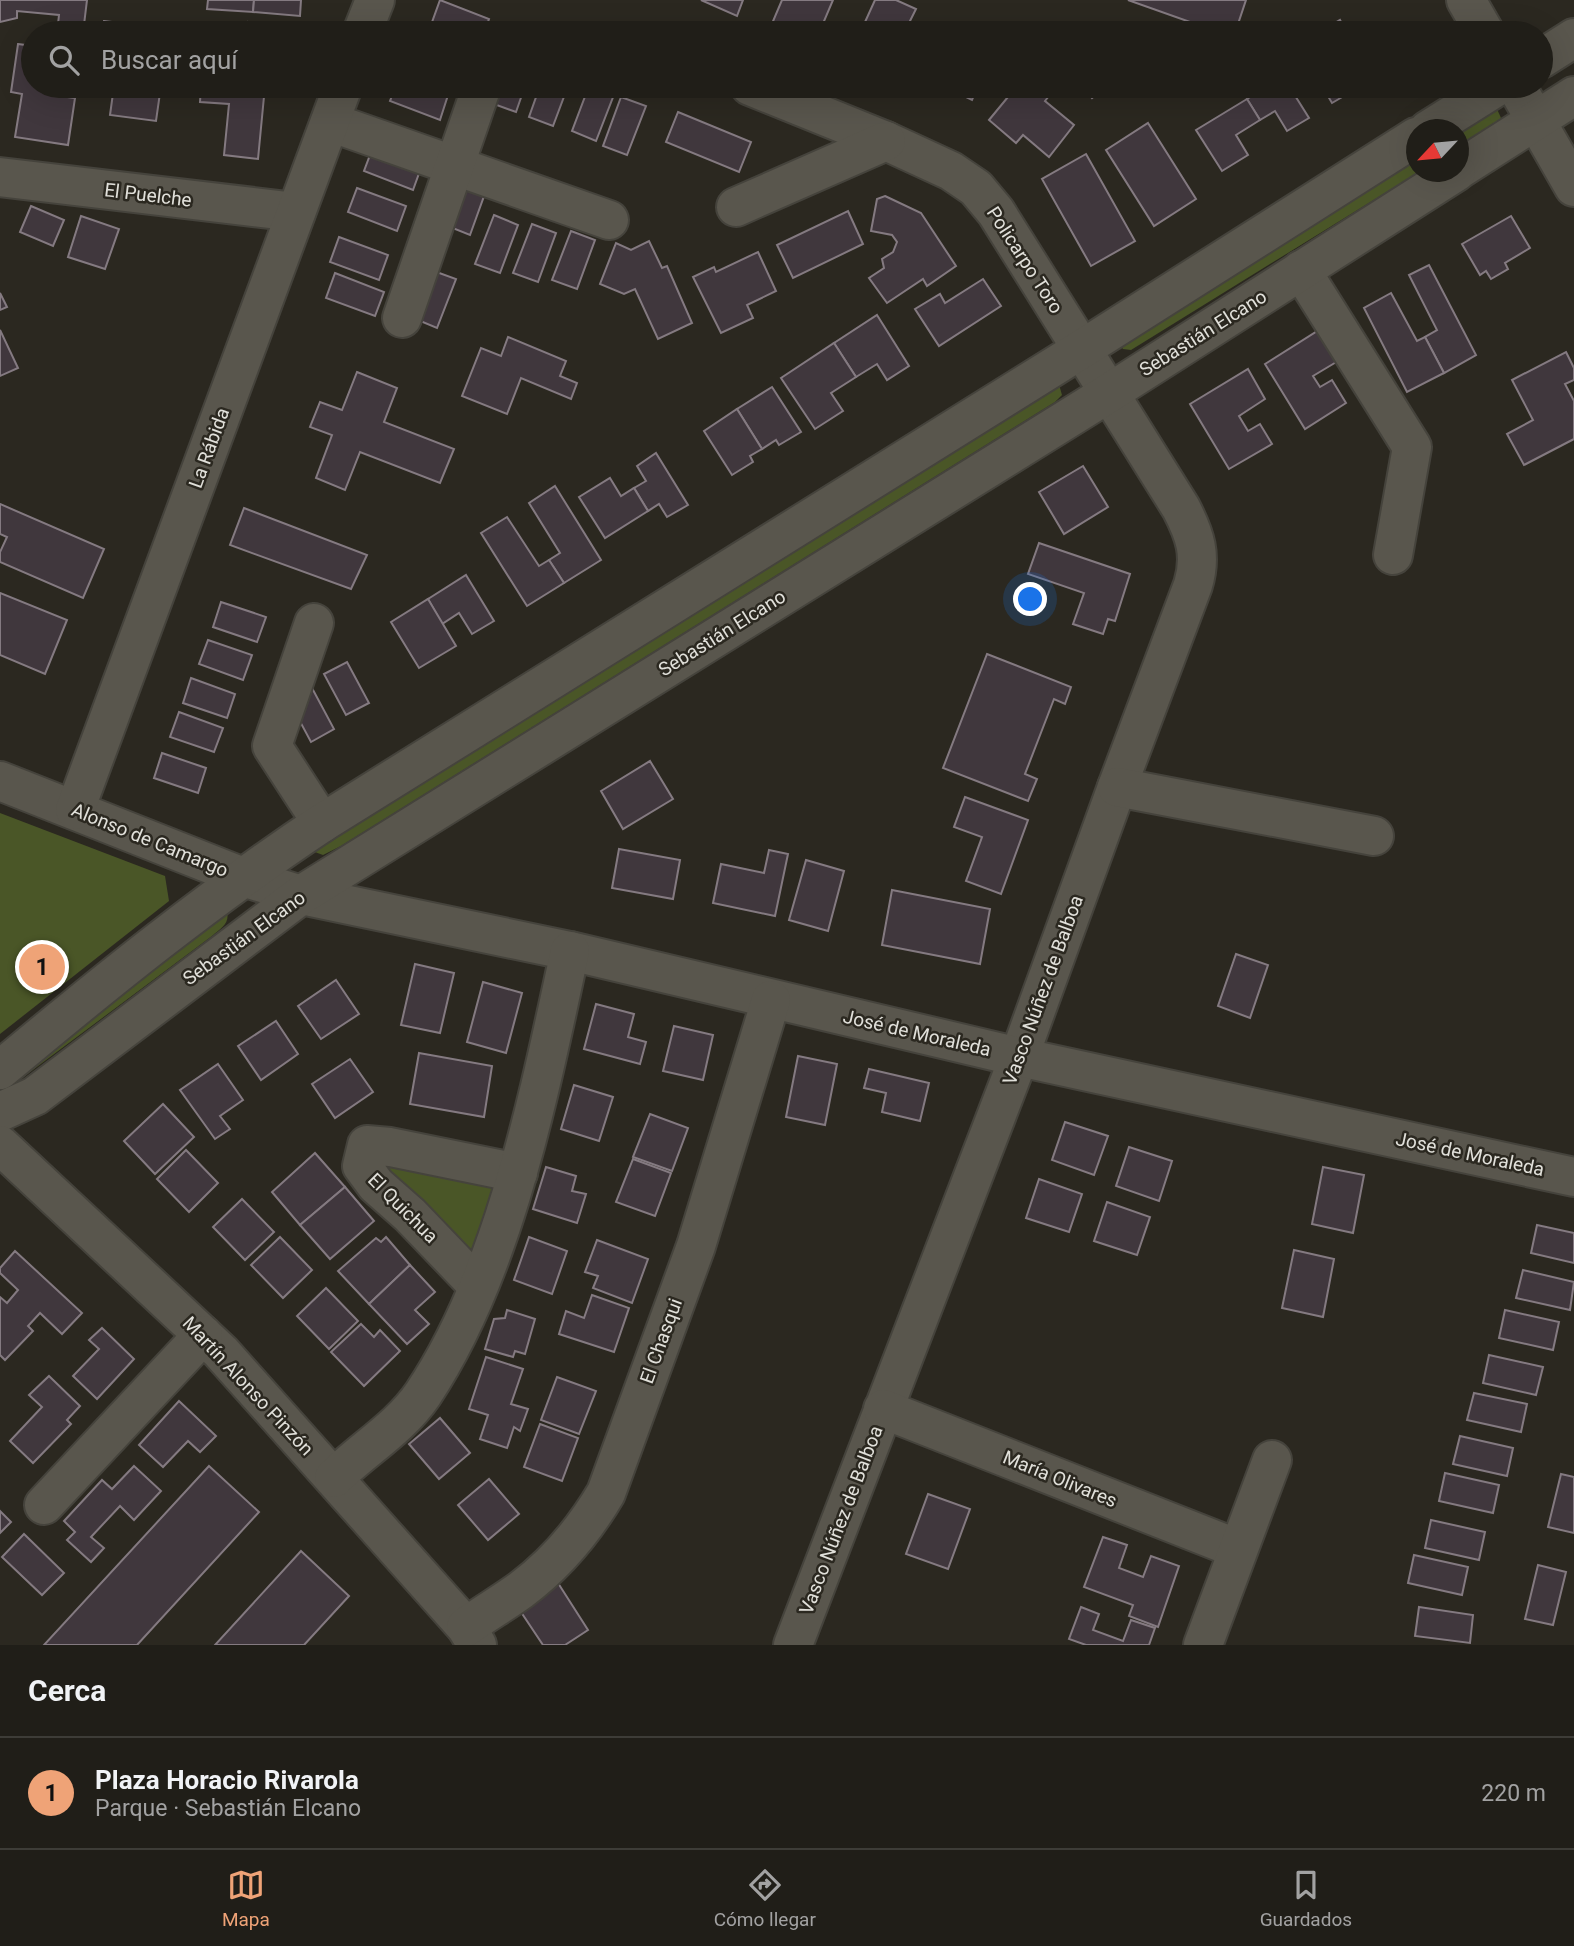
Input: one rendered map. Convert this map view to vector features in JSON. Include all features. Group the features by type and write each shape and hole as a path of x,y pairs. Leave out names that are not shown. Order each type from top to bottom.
{"street":[{"path":"367,21 375,0"},
{"path":"1553,51 1574,38"},
{"name":"Sebastián Elcano","path":"1469,163 1574,96"},
{"name":"La Rábida","path":"75,810 339,98"},
{"path":"402,318 478,98"},
{"name":"Policarpo Toro","path":"780,98 886,141 951,171 976,188 996,212 1082,349"},
{"path":"1446,119 1479,98"},
{"path":"1523,98 1574,187"},
{"path":"330,122 609,220"},
{"path":"736,207 886,141"},
{"path":"0,1070 243,877 322,823 1082,349 1406,143"},
{"name":"El Puelche","path":"0,177 296,212"},
{"name":"Sebastián Elcano","path":"0,1112 35,1096 301,895 1109,393 1440,182"},
{"path":"1301,270 1412,447 1393,555"},
{"name":"Vasco Núñez de Balboa","path":"793,1645 1019,1057 1194,585 1199,559 1194,533 1082,349"},
{"path":"314,623 272,746 322,823"},
{"name":"Alonso de Camargo","path":"0,781 243,877 301,895"},
{"path":"1117,787 1374,836"},
{"name":"José de Moraleda","path":"301,895 570,951 1019,1057 1574,1177"},
{"path":"334,1478 357,1455 390,1430 422,1395 452,1342 478,1286 518,1173 570,951"},
{"name":"El Chasqui","path":"472,1636 562,1555 593,1515 606,1493 696,1246 771,1000"},
{"name":"Martín Alonso Pinzón","path":"0,1145 222,1352 472,1636"},
{"name":"El Quichua","path":"478,1286 410,1215 376,1185 362,1167 367,1145 390,1147 518,1173"},
{"path":"44,1505 203,1335"},
{"name":"María Olivares","path":"883,1409 1238,1549"},
{"path":"1203,1645 1272,1460"}],"green space":[{"path":"1497,109 1501,118 1469,141 1469,124"},
{"path":"1406,156 1406,180 1131,350 1123,349 1119,344"},
{"path":"1058,381 1062,395 1055,402 341,846 323,855 312,851"},
{"path":"0,813 165,876 169,901 0,1034"},
{"path":"227,911 226,923 212,936 18,1079 14,1070"},
{"path":"372,1153 507,1181 476,1268"}],"building":[{"path":"0,0 87,0 84,21 58,21 59,15 17,11 17,18 0,22"},
{"path":"208,0 254,0 253,12 207,9"},
{"path":"254,0 301,0 300,16 253,12"},
{"path":"440,0 489,19 488,21 432,21"},
{"path":"701,0 743,0 737,16"},
{"path":"782,0 833,0 824,21 773,21"},
{"path":"875,0 896,0 916,9 910,21 865,21"},
{"path":"1128,0 1246,0 1239,21 1187,21"},
{"path":"18,44 21,44 21,94 11,92"},
{"path":"21,98 75,98 68,145 15,137"},
{"path":"112,98 159,98 156,121 110,115"},
{"path":"200,98 264,98 258,159 224,155 229,104 200,102"},
{"path":"391,98 447,98 440,120 390,101"},
{"path":"493,98 521,98 516,112 491,103"},
{"path":"536,98 564,98 553,126 529,117"},
{"path":"584,98 613,98 596,141 572,131"},
{"path":"621,98 646,106 627,155 603,146"},
{"path":"1007,98 1047,98 1045,101 1074,125 1049,157 1023,135 1016,143 989,120"},
{"path":"1296,98 1309,118 1287,131 1275,111 1260,120 1247,99"},
{"path":"1247,99 1260,120 1236,135 1248,155 1222,171 1196,130"},
{"path":"678,112 751,142 739,172 666,142"},
{"path":"1148,123 1196,199 1154,226 1106,150"},
{"path":"373,147 422,165 413,190 364,171"},
{"path":"1086,154 1135,241 1091,266 1042,179"},
{"path":"464,176 488,185 470,235 445,225"},
{"path":"357,188 406,206 397,231 348,212"},
{"path":"885,196 921,213 956,266 927,286 923,279 887,303 869,278 884,268 882,259 893,252 897,242 892,235 871,231 877,199"},
{"path":"31,206 64,220 53,246 20,232"},
{"path":"848,211 863,244 793,278 777,245"},
{"path":"494,215 518,225 500,273 475,264"},
{"path":"81,216 119,229 105,269 68,257"},
{"path":"1511,216 1530,248 1505,263 1508,269 1491,279 1486,271 1480,275 1462,244"},
{"path":"532,224 556,233 538,282 513,273"},
{"path":"571,231 595,240 577,289 552,280"},
{"path":"339,237 388,255 379,280 330,262"},
{"path":"649,241 662,268 667,266 692,323 658,339 635,289 624,294 600,284 616,243 631,250"},
{"path":"758,252 776,291 747,305 753,318 721,333 693,277 714,267 716,272"},
{"path":"1429,265 1476,355 1444,373 1425,337 1437,330 1409,275"},
{"path":"431,270 456,279 437,328 413,318"},
{"path":"335,273 384,292 375,316 326,298"},
{"path":"983,279 1001,306 939,346 915,309 940,294 945,303"},
{"path":"0,293 7,307 0,310"},
{"path":"1391,293 1417,341 1425,337 1444,373 1407,392 1364,308"},
{"path":"877,315 909,366 887,380 877,364 856,377 834,343"},
{"path":"0,330 18,368 0,376"},
{"path":"1319,330 1338,361 1313,376 1320,387 1332,380 1346,403 1305,429 1265,364"},
{"path":"508,337 566,361 560,376 577,383 571,399 521,378 507,414 462,396 481,348 501,356"},
{"path":"834,343 856,377 831,393 843,411 815,429 781,378"},
{"path":"1566,352 1574,368 1574,380 1565,384 1574,401 1574,439 1524,465 1507,434 1533,420 1512,380"},
{"path":"1248,369 1265,399 1239,416 1248,431 1260,424 1272,444 1229,469 1190,404"},
{"path":"357,372 397,388 384,422 454,449 440,483 360,452 345,490 316,478 332,435 310,427 320,402 342,410"},
{"path":"772,387 801,432 779,445 776,440 762,449 737,409"},
{"path":"737,409 762,449 750,456 753,462 732,475 704,431"},
{"path":"656,453 688,505 667,517 659,504 648,511 634,488 646,481 637,466"},
{"path":"1083,466 1108,507 1064,534 1039,492"},
{"path":"610,478 621,496 634,488 648,511 605,538 579,497"},
{"path":"555,486 601,560 564,583 549,560 560,553 529,503"},
{"path":"0,504 104,549 83,598 0,562 0,552 7,537 0,534"},
{"path":"244,508 367,555 351,589 230,545"},
{"path":"507,517 539,566 549,560 564,583 527,606 481,533"},
{"path":"1039,543 1130,574 1115,621 1108,619 1103,634 1073,624 1084,593 1028,574"},
{"path":"466,575 494,621 472,634 459,613 442,624 428,599"},
{"path":"0,593 67,620 45,674 0,655"},
{"path":"428,599 456,646 419,668 391,622"},
{"path":"221,602 266,617 257,642 213,627"},
{"path":"208,640 252,655 243,680 199,664"},
{"path":"987,654 1071,687 1065,704 1054,699 1025,774 1037,779 1028,801 943,768"},
{"path":"347,662 369,703 346,715 324,674"},
{"path":"191,678 235,694 227,718 183,703"},
{"path":"312,688 334,729 311,742 289,701"},
{"path":"179,712 223,728 214,752 170,737"},
{"path":"162,753 206,768 198,793 154,778"},
{"path":"650,761 673,799 623,829 601,791"},
{"path":"965,797 1028,820 1001,894 966,881 982,837 954,827"},
{"path":"619,849 680,860 673,899 612,888"},
{"path":"769,850 788,854 775,916 713,903 721,864 764,873"},
{"path":"806,860 844,871 828,931 789,920"},
{"path":"892,890 990,909 980,964 882,945"},
{"path":"1236,954 1268,965 1250,1018 1218,1006"},
{"path":"415,964 454,973 440,1033 401,1025"},
{"path":"336,980 359,1014 321,1039 298,1006"},
{"path":"483,982 522,993 506,1053 467,1042"},
{"path":"596,1004 634,1014 628,1037 646,1042 640,1064 584,1049"},
{"path":"276,1021 298,1054 261,1080 238,1046"},
{"path":"674,1026 713,1035 703,1080 663,1071"},
{"path":"419,1053 492,1066 484,1117 410,1104"},
{"path":"798,1056 837,1064 825,1125 786,1117"},
{"path":"350,1059 373,1092 335,1118 312,1084"},
{"path":"218,1064 243,1100 220,1116 230,1129 215,1139 180,1090"},
{"path":"869,1069 929,1083 920,1121 882,1112 886,1093 864,1088"},
{"path":"574,1085 613,1097 599,1141 561,1129"},
{"path":"163,1104 194,1137 155,1174 124,1141"},
{"path":"650,1114 688,1128 672,1171 633,1157"},
{"path":"1065,1122 1108,1136 1094,1175 1052,1160"},
{"path":"1129,1147 1172,1161 1159,1201 1116,1186"},
{"path":"186,1150 218,1183 189,1212 157,1179"},
{"path":"315,1153 345,1187 300,1225 272,1192"},
{"path":"633,1159 671,1173 655,1216 616,1202"},
{"path":"546,1167 576,1176 572,1191 586,1194 577,1223 533,1209"},
{"path":"1323,1167 1364,1175 1353,1233 1312,1224"},
{"path":"1039,1179 1082,1194 1069,1232 1026,1218"},
{"path":"345,1187 374,1221 330,1259 300,1225"},
{"path":"242,1199 274,1232 245,1260 213,1227"},
{"path":"1107,1202 1150,1217 1137,1255 1094,1241"},
{"path":"1537,1225 1574,1233 1574,1263 1531,1253"},
{"path":"280,1237 312,1270 283,1298 251,1265"},
{"path":"386,1237 410,1265 369,1304 338,1271 376,1238 381,1242"},
{"path":"529,1237 567,1251 552,1294 514,1280"},
{"path":"597,1240 648,1259 632,1303 593,1288 598,1276 585,1272"},
{"path":"1294,1250 1334,1259 1323,1317 1282,1308"},
{"path":"15,1251 82,1313 62,1334 40,1313 28,1326 33,1331 5,1360 0,1355 0,1297 7,1303 18,1290 0,1273 0,1268"},
{"path":"410,1265 435,1292 415,1310 429,1324 407,1344 369,1304"},
{"path":"1523,1270 1574,1282 1570,1310 1516,1298"},
{"path":"326,1288 358,1321 329,1349 297,1316"},
{"path":"592,1295 629,1308 614,1352 559,1334 566,1311 584,1318"},
{"path":"507,1310 535,1319 525,1354 515,1351 513,1357 485,1349 494,1319 505,1318"},
{"path":"1505,1310 1559,1322 1553,1350 1499,1338"},
{"path":"361,1324 374,1337 380,1330 400,1351 364,1386 331,1352"},
{"path":"102,1328 134,1359 97,1399 73,1376 99,1349 89,1340"},
{"path":"1489,1355 1543,1367 1536,1395 1483,1383"},
{"path":"486,1357 523,1369 511,1404 528,1409 520,1431 514,1427 507,1448 480,1439 488,1415 469,1409"},
{"path":"49,1376 80,1406 67,1420 71,1424 33,1463 10,1441 42,1407 29,1395"},
{"path":"557,1377 596,1391 579,1434 541,1420"},
{"path":"1474,1393 1527,1404 1521,1432 1467,1420"},
{"path":"179,1401 216,1436 200,1452 188,1441 163,1467 139,1445"},
{"path":"440,1418 470,1453 439,1479 409,1444"},
{"path":"540,1424 578,1438 562,1481 524,1467"},
{"path":"1460,1436 1513,1448 1507,1476 1453,1464"},
{"path":"134,1466 161,1491 134,1520 120,1506 91,1537 104,1548 91,1562 67,1540 75,1532 64,1521 102,1480 112,1489"},
{"path":"209,1466 259,1512 137,1645 44,1645"},
{"path":"1445,1473 1499,1485 1493,1513 1439,1501"},
{"path":"1561,1474 1574,1477 1574,1533 1548,1527"},
{"path":"489,1479 519,1514 488,1540 458,1505"},
{"path":"928,1494 970,1509 948,1569 906,1554"},
{"path":"0,1511 11,1522 0,1533"},
{"path":"1431,1520 1485,1532 1479,1560 1425,1548"},
{"path":"24,1534 64,1573 42,1595 2,1557"},
{"path":"1103,1537 1127,1545 1119,1568 1143,1577 1151,1556 1179,1566 1158,1627 1129,1616 1133,1605 1084,1587"},
{"path":"301,1551 349,1596 304,1645 215,1645"},
{"path":"1414,1555 1468,1567 1462,1595 1408,1583"},
{"path":"1538,1565 1566,1572 1553,1625 1525,1619"},
{"path":"558,1583 588,1630 565,1645 543,1645 519,1609"},
{"path":"1081,1607 1099,1614 1093,1630 1123,1641 1131,1620 1155,1628 1149,1645 1086,1645 1069,1639"},
{"path":"1419,1607 1473,1615 1470,1643 1415,1636"}],"place":[{"name":"Plaza Horacio Rivarola","path":"42,967"}]}
